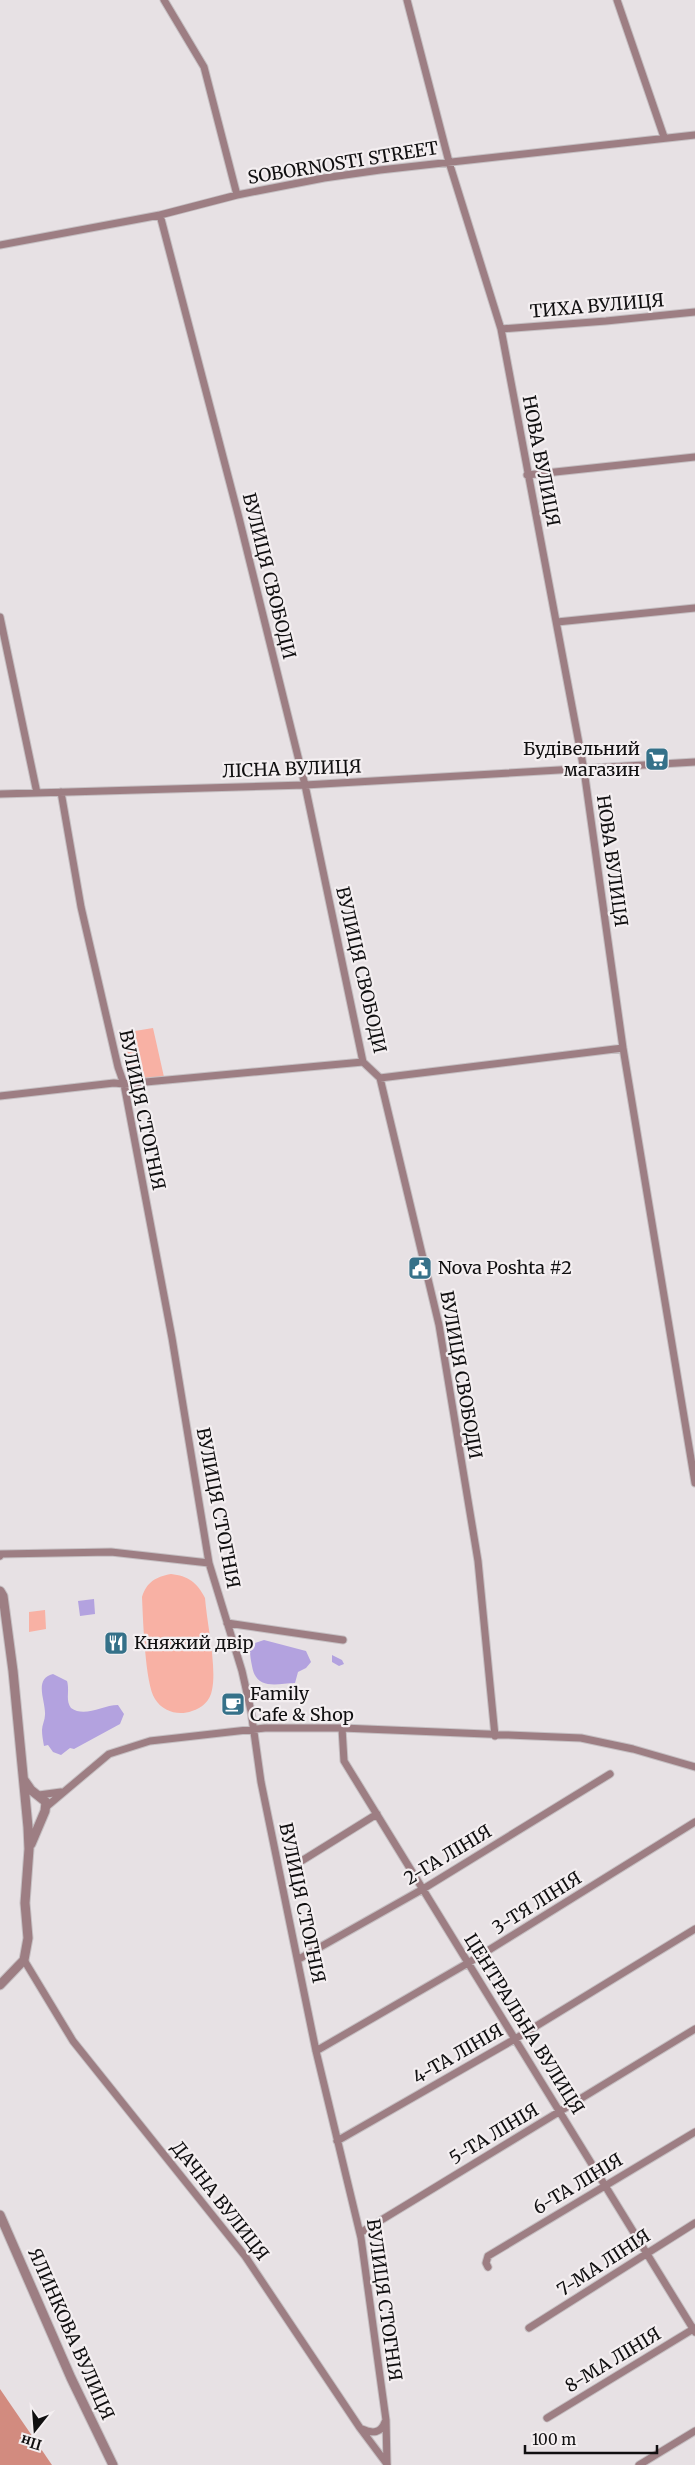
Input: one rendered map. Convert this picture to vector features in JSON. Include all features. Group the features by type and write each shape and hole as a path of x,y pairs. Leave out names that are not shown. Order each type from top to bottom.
{"street":[{"path":"164,0 204,67 237,195"},
{"name":"НОВА ВУЛИЦЯ","path":"407,0 449,162 501,329 584,770 623,1048 695,1482"},
{"path":"617,0 664,137"},
{"name":"SOBORNOSTI STREET","path":"0,245 160,215 237,195 324,178 664,137 695,135"},
{"name":"ВУЛИЦЯ СВОБОДИ","path":"160,215 239,518 305,785 363,1062 380,1078 439,1325 478,1561 495,1736"},
{"name":"ТИХА ВУЛИЦЯ","path":"501,329 606,322 695,312"},
{"path":"527,474 695,457"},
{"path":"557,622 695,608"},
{"path":"0,617 37,793"},
{"name":"ЛІСНА ВУЛИЦЯ","path":"0,794 305,785 695,762"},
{"name":"ВУЛИЦЯ СТОГНІЯ","path":"61,792 81,907 118,1067 124,1084 172,1338 210,1563 242,1672 261,1782 299,1959 316,2051 360,2233 386,2420 388,2464"},
{"path":"380,1078 623,1048"},
{"path":"0,1096 114,1083 124,1084 363,1062"},
{"path":"0,1556 2,1554 111,1552 210,1563"},
{"path":"0,1591 3,1596 13,1671 29,1848 25,1903 28,1938 24,1960 0,1985"},
{"path":"227,1623 343,1640"},
{"path":"25,1805 34,1816 44,1810 61,1792 109,1754 150,1741 253,1728 342,1728 495,1736 581,1738 633,1749 695,1768"},
{"name":"ЦЕНТРАЛЬНА ВУЛИЦЯ","path":"342,1728 344,1761 694,2329"},
{"name":"2-ГА ЛІНІЯ","path":"299,1959 423,1889 610,1774"},
{"path":"23,1779 46,1802 29,1848"},
{"path":"25,1805 29,1796 61,1792"},
{"path":"295,1865 377,1814"},
{"name":"3-ТЯ ЛІНІЯ","path":"316,2051 468,1963 695,1822"},
{"name":"4-ТА ЛІНІЯ","path":"338,2141 515,2039 695,1929"},
{"name":"ДАЧНА ВУЛИЦЯ","path":"24,1960 72,2041 245,2256 360,2428 388,2464"},
{"name":"5-ТА ЛІНІЯ","path":"360,2233 695,2029"},
{"name":"6-ТА ЛІНІЯ","path":"488,2267 486,2262 488,2256 695,2132"},
{"name":"ЯЛИНКОВА ВУЛИЦЯ","path":"0,2215 71,2378 113,2465"},
{"name":"7-МА ЛІНІЯ","path":"529,2328 646,2252 695,2223"},
{"name":"8-МА ЛІНІЯ","path":"547,2418 694,2329"},
{"path":"360,2428 369,2432 377,2432 383,2428 386,2420"},
{"path":"639,2465 695,2431"}],"shaded area":[{"path":"153,1028 164,1077 136,1080 131,1075 123,1033"},
{"path":"171,1574 182,1576 191,1581 199,1588 205,1598 213,1658 213,1681 209,1698 199,1708 182,1713 167,1710 155,1699 149,1680 145,1650 142,1597 146,1587 152,1581"},
{"path":"94,1599 95,1614 80,1616 78,1601"},
{"path":"45,1610 46,1629 29,1632 29,1612"},
{"path":"264,1640 306,1651 311,1662 306,1668 298,1672 295,1683 268,1684 262,1682 254,1674 250,1650 255,1643"},
{"path":"332,1655 342,1660 344,1664 339,1666 332,1662"},
{"path":"53,1674 67,1681 68,1702 71,1708 82,1712 118,1705 124,1714 120,1724 74,1749 70,1748 61,1755 53,1752 48,1745 44,1746 42,1730 45,1709 42,1685 47,1677"},
{"path":"0,2389 52,2465 0,2465"}],"place":[{"name":"Будівельний магазин","path":"657,759"},
{"name":"Nova Poshta #2","path":"420,1268"},
{"name":"Княжий двір","path":"116,1643"},
{"name":"Family Cafe & Shop","path":"233,1704"}]}
